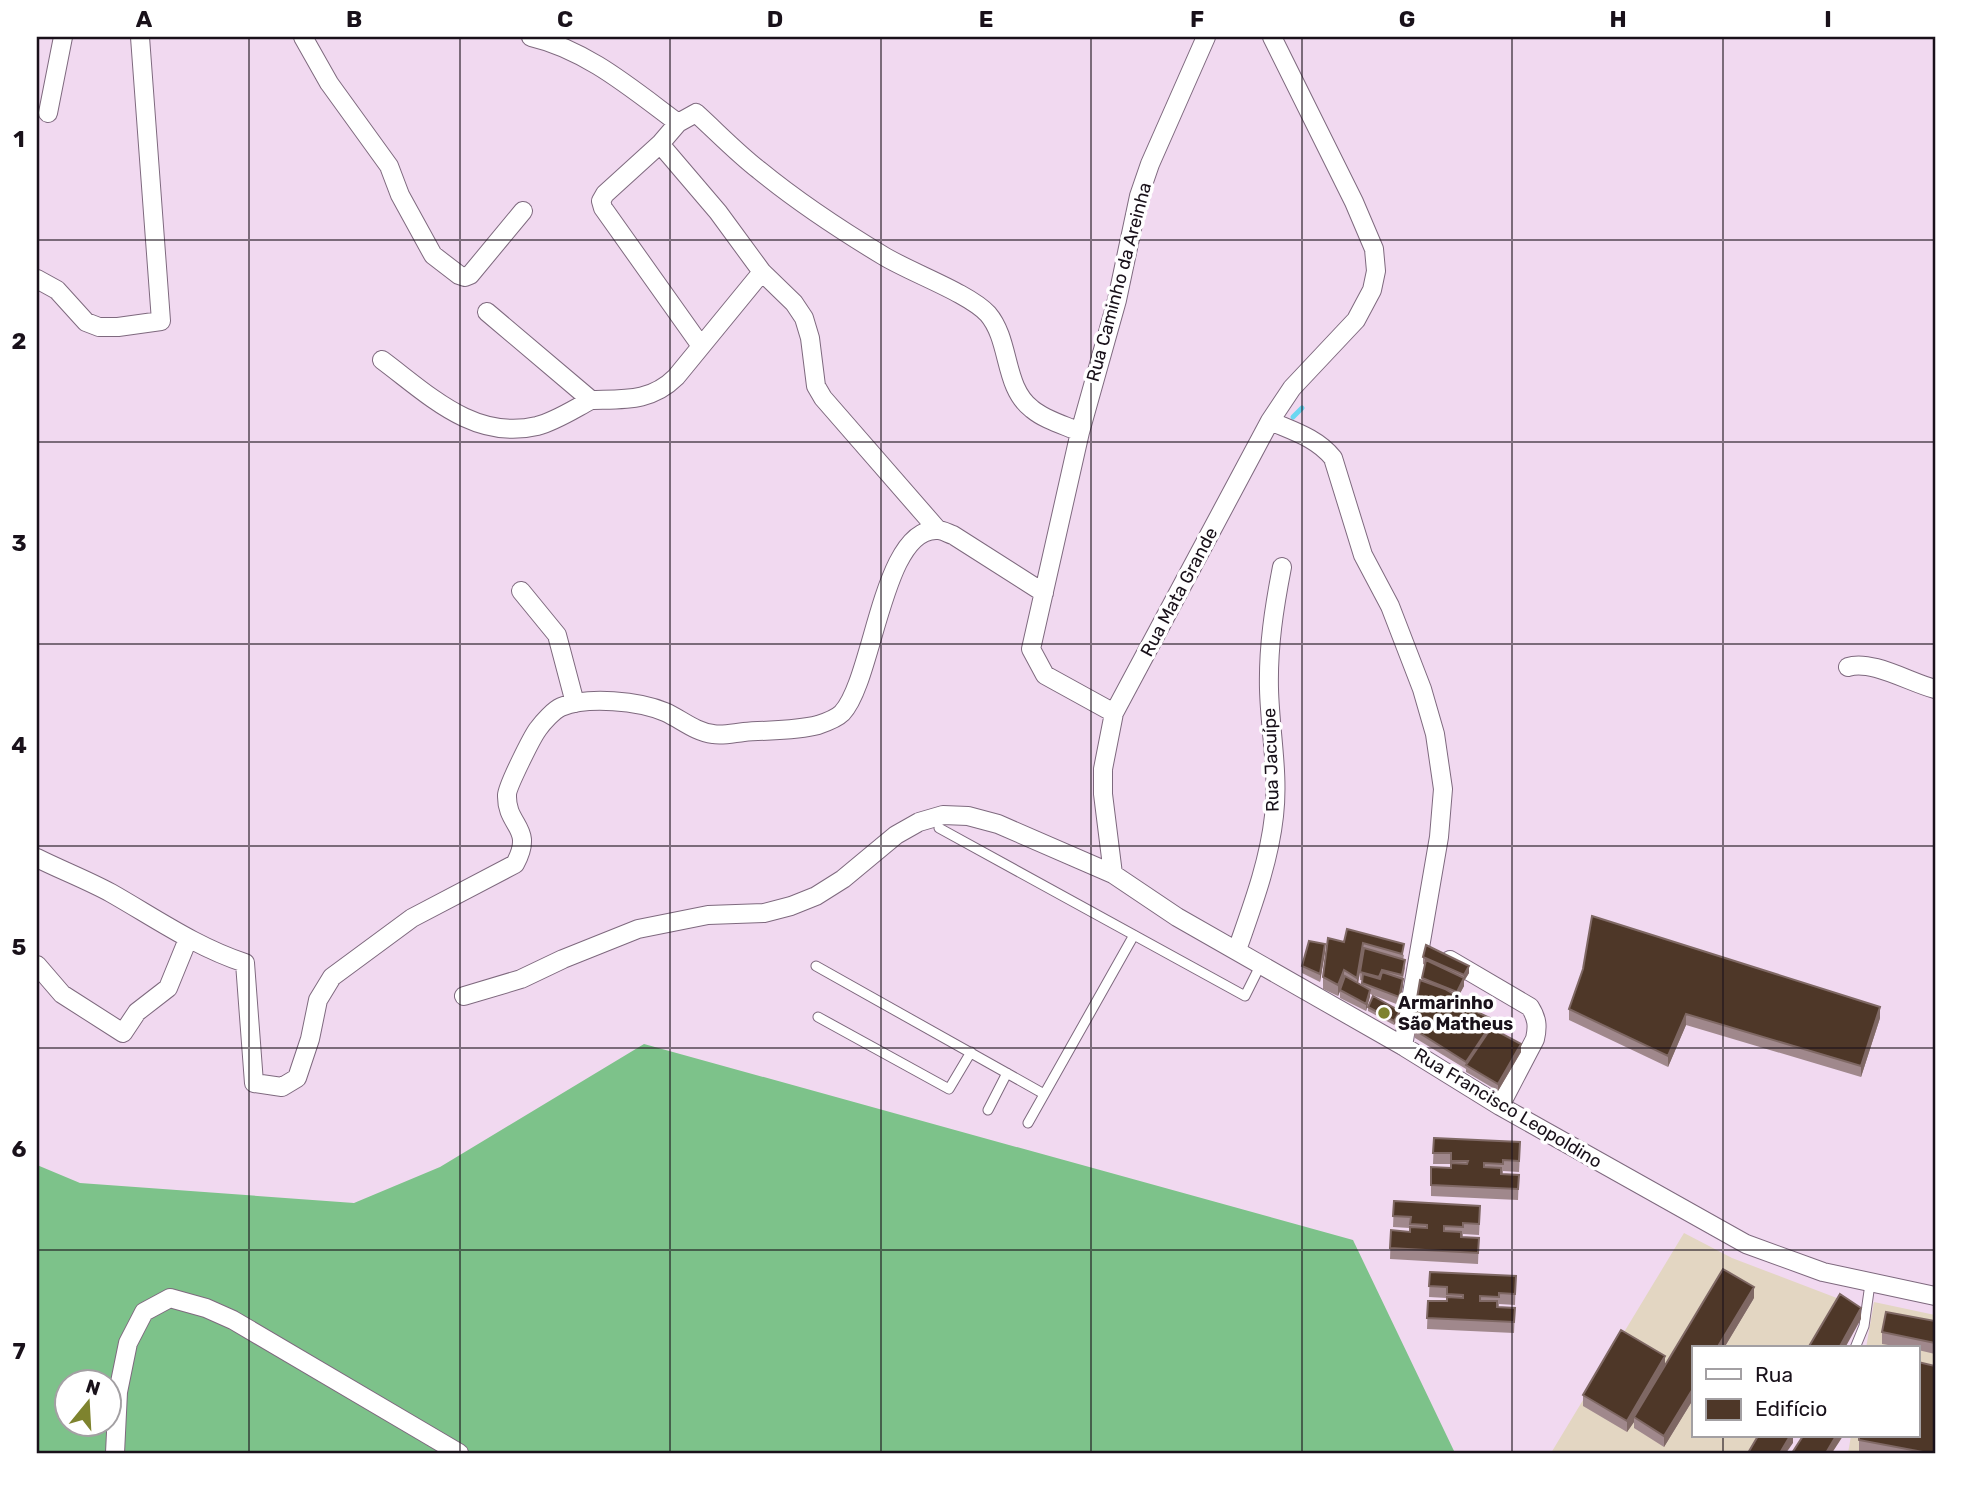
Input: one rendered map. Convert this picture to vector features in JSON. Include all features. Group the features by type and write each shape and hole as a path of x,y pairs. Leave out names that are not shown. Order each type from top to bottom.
{"street":[{"path":"48,113 63,37"},
{"path":"37,279 57,290 86,322 99,327 160,321 140,37"},
{"path":"303,37 329,83 389,166 400,195 433,255 459,275 471,275 523,211"},
{"path":"531,37 570,50 600,66 678,123"},
{"name":"Rua Caminho da Areinha","path":"1114,713 1045,675 1031,649 1080,432 1117,300 1139,197 1150,164 1206,37"},
{"name":"Rua Mata Grande","path":"1112,874 1103,794 1103,769 1114,713 1270,421 1292,388 1356,320 1372,290 1376,271 1374,249 1354,202 1272,37"},
{"path":"701,346 603,208 601,201 678,123 696,113 758,170 825,220 896,264 971,301 986,312 1000,333 1017,391 1024,402 1033,410 1080,432"},
{"path":"660,144 718,212 762,272 804,318 810,338 816,386 822,397 938,530 953,535 1044,593"},
{"path":"382,360 449,410 478,424 509,429 538,426 591,400 645,397 665,389 762,272"},
{"path":"486,312 591,400"},
{"name":"Rua Francisco Leopoldino","path":"1270,421 1313,439 1333,458 1363,555 1390,606 1435,734 1443,789 1439,837 1403,1046 1500,1106 1746,1244 1798,1265 1870,1284 1935,1296"},
{"path":"37,858 108,891 188,939 218,954 245,963 254,1083 282,1087 297,1079 310,1039 318,1000 332,977 412,918 515,864 523,849 521,832 509,812 507,793 538,728 559,708 575,703 611,701 650,706 713,735 817,725 841,715 864,664 893,569 907,545 921,535 938,530"},
{"name":"Rua Jacuípe","path":"1237,950 1266,862 1274,817 1275,777 1269,656 1272,616 1282,567"},
{"path":"521,591 557,635 575,703"},
{"path":"1848,667 1867,664 1915,684 1935,689"},
{"path":"464,996 522,979 563,959 638,929 708,915 764,913 792,906 816,896 843,879 896,835 919,822 943,816 968,816 998,824 1112,874 1177,916 1403,1046"},
{"path":"37,965 62,995 123,1033 137,1012 168,988 188,939"},
{"path":"1419,942 1530,1007 1536,1017 1538,1028 1535,1038 1500,1106"},
{"path":"115,1453 118,1392 128,1343 144,1312 170,1298 206,1308 233,1320 459,1453"}],"lane":[{"path":"939,828 1245,996 1261,964"},
{"path":"1028,1123 1134,935"},
{"path":"816,966 1044,1094"},
{"path":"818,1017 949,1090 971,1052"},
{"path":"988,1110 1007,1073"},
{"path":"1856,1346 1864,1326 1870,1284"}],"shaded area":[{"path":"1684,1233 1732,1258 1842,1300 1815,1346 1692,1346 1692,1438 1760,1438 1751,1453 1551,1453"},
{"path":"1874,1302 1935,1315 1935,1453 1848,1453 1851,1438 1920,1438 1920,1346 1866,1346"}],"green space":[{"path":"644,1044 1353,1240 1455,1453 37,1453 37,1165 80,1183 354,1203 440,1167"}],"building":[{"path":"1592,916 1880,1007 1861,1066 1686,1014 1668,1056 1569,1009 1583,969"},
{"path":"1347,929 1404,944 1402,954 1363,943 1357,978 1344,970 1338,985 1323,977 1328,938 1344,942"},
{"path":"1309,941 1325,944 1320,974 1302,966"},
{"path":"1426,945 1469,966 1464,975 1423,957"},
{"path":"1364,948 1405,960 1402,975 1382,970 1379,977 1360,972"},
{"path":"1426,960 1464,978 1457,992 1422,978"},
{"path":"1382,972 1403,979 1399,997 1362,983 1363,974 1380,979"},
{"path":"1345,976 1370,990 1366,1004 1340,990"},
{"path":"1420,980 1445,989 1462,999 1463,1014 1466,1003 1479,1008 1477,1012 1494,1020 1466,1062 1415,1030 1413,1022"},
{"name":"Armarinho São Matheus","path":"1373,996 1400,1011 1394,1021 1368,1007"},
{"path":"1491,1028 1521,1044 1498,1084 1466,1065"},
{"path":"1434,1138 1520,1142 1519,1161 1484,1163 1484,1167 1501,1168 1501,1174 1519,1175 1518,1189 1431,1185 1431,1167 1451,1168 1451,1163 1467,1164 1468,1161 1451,1161 1451,1153 1433,1153"},
{"path":"1394,1201 1480,1206 1479,1224 1444,1226 1444,1231 1461,1232 1461,1237 1479,1238 1478,1253 1390,1248 1391,1230 1410,1232 1410,1227 1427,1228 1427,1225 1410,1224 1411,1217 1393,1216"},
{"path":"1723,1269 1754,1287 1718,1346 1692,1346 1692,1390 1664,1436 1634,1417"},
{"path":"1430,1272 1516,1276 1515,1294 1480,1296 1480,1301 1497,1301 1497,1307 1515,1308 1514,1322 1427,1318 1428,1301 1447,1301 1447,1297 1463,1298 1463,1295 1447,1294 1447,1287 1429,1286"},
{"path":"1840,1294 1861,1308 1840,1346 1809,1346"},
{"path":"1886,1312 1935,1321 1935,1343 1882,1332"},
{"path":"1621,1330 1665,1356 1627,1421 1583,1395"},
{"path":"1920,1362 1935,1366 1935,1453 1859,1440 1920,1438"},
{"path":"1757,1438 1789,1438 1780,1453 1748,1453"},
{"path":"1802,1438 1835,1438 1826,1453 1792,1453"}],"waterway":[{"path":"1293,417 1302,408"}],"place":[{"name":"Armarinho São Matheus","path":"1384,1013"}]}
